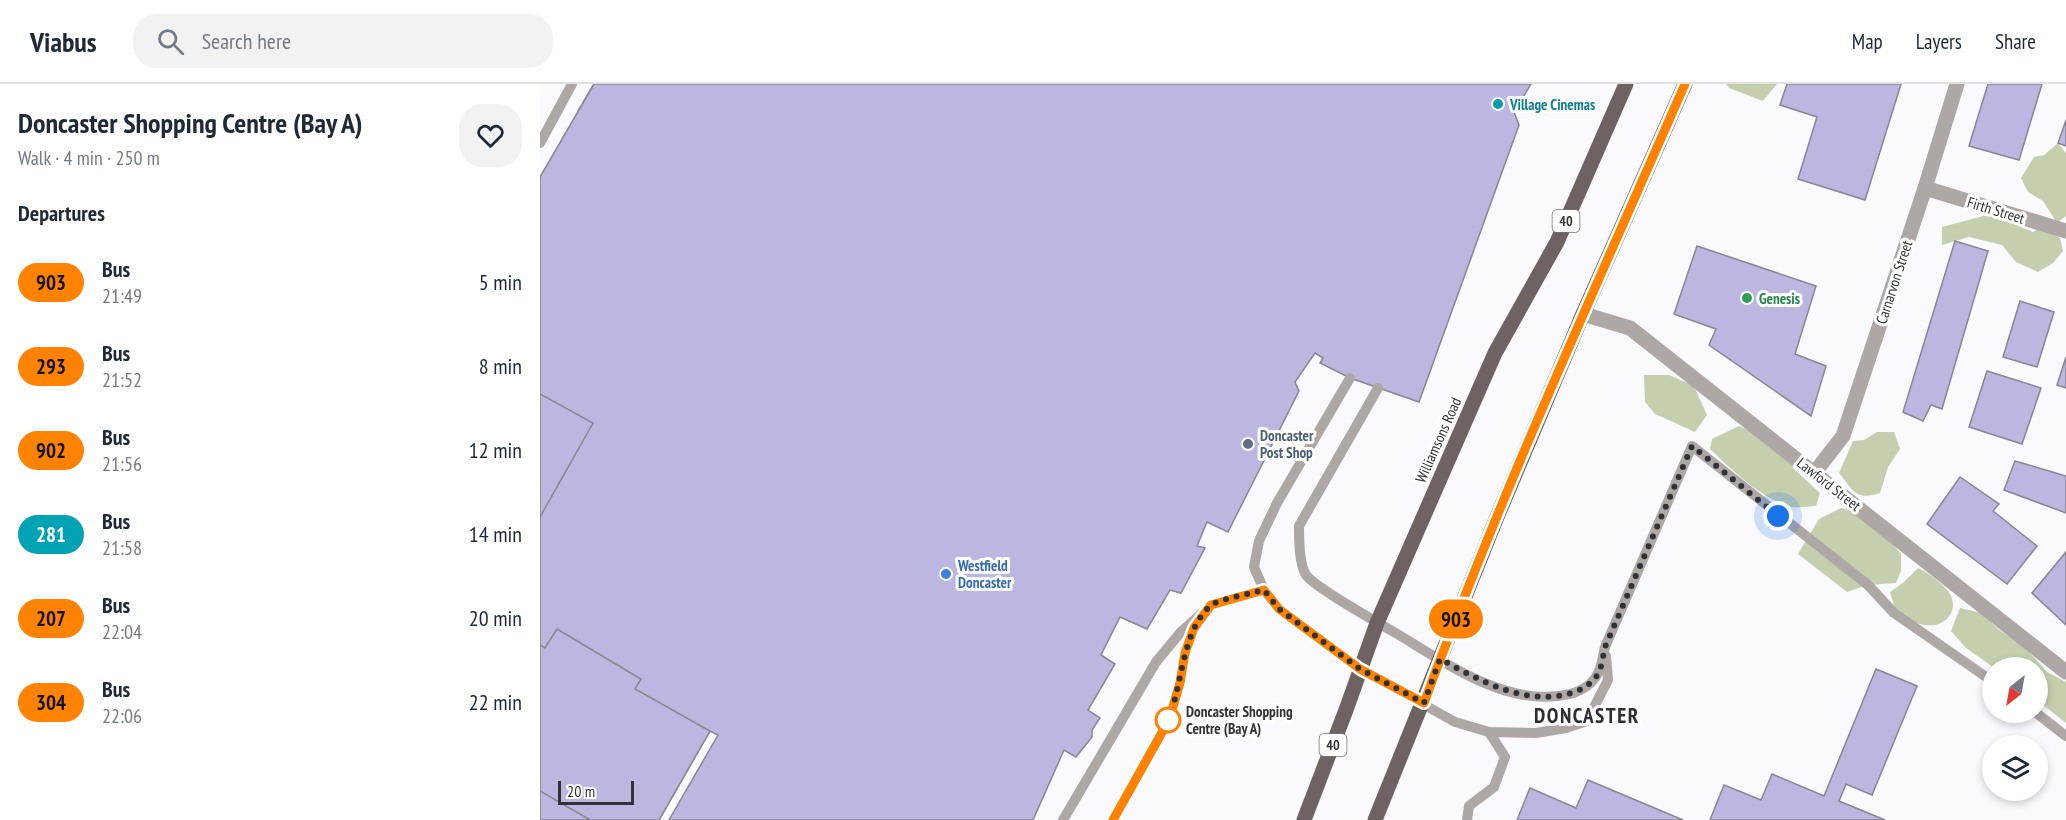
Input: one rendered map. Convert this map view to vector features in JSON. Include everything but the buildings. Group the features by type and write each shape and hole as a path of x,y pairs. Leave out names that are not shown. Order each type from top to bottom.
{"main road":[{"name":"Williamsons Road","path":"1304,820 1377,623 1495,353 1557,242 1626,84"},
{"path":"1375,820 1583,314 1685,84"}],"street":[{"name":"Carnarvon Street","path":"1815,472 1843,436 1957,84"},
{"name":"Firth Street","path":"1925,188 2066,231"},
{"name":"Lawford Street","path":"1583,314 1630,328 2066,672"}],"lane":[{"path":"540,143 572,84"},
{"path":"1350,378 1277,502 1260,540 1254,567 1264,590 1279,609 1360,669 1455,722 1489,732 1536,733 1566,728 1587,721 1608,680 1605,647"},
{"path":"1378,388 1299,526 1300,551 1306,575 1377,623 1488,684 1522,695 1554,697 1581,691 1598,674 1605,647 1692,446 1868,585 1894,613 1982,674"},
{"path":"1063,820 1156,662 1180,633 1211,605 1264,590"},
{"path":"1113,820 1169,720 1180,683 1185,653 1194,628 1211,605"},
{"path":"2048,722 2066,736"},
{"path":"1467,820 1469,806 1494,787 1505,757 1489,732"}],"green space":[{"path":"1726,84 1777,84 1763,101 1729,88"},
{"path":"2058,143 2066,153 2066,216 2057,223 2043,201 2028,192 2021,178 2034,157 2044,155"},
{"path":"1995,211 2011,223 2033,232 2041,227 2060,238 2063,251 2053,263 2038,272 2016,262 2002,245 1969,237 1942,245 1942,227"},
{"path":"1644,375 1669,375 1694,386 1707,415 1695,432 1655,414 1645,402"},
{"path":"1739,426 1779,444 1794,469 1820,493 1816,506 1792,507 1781,504 1748,483 1710,449 1712,439"},
{"path":"1877,432 1894,432 1900,449 1888,467 1880,493 1860,495 1839,473 1853,441 1864,440"},
{"path":"1841,508 1869,515 1901,554 1901,571 1896,583 1868,585 1847,592 1798,554 1819,519"},
{"path":"1918,568 1940,583 1952,599 1951,614 1939,624 1926,625 1898,617 1890,592"},
{"path":"1960,608 1981,613 1998,629 2026,648 2034,657 1982,657 1982,659 1966,648 1951,631"},
{"path":"2048,673 2066,682 2066,723 2048,709"}],"bus line":[{"name":"903","path":"1113,820 1169,720 1180,683 1185,653 1194,628 1211,605 1264,590 1279,609 1360,669 1424,703 1440,659 1583,314 1685,84"}],"place":[{"name":"Village Cinemas","path":"1498,104"},
{"name":"Genesis","path":"1747,298"},
{"name":"Doncaster Post Shop","path":"1248,444"},
{"name":"Westfield Doncaster","path":"946,574"},
{"name":"Doncaster Shopping Centre (Bay A)","path":"1168,720"}],"district":[{"name":"DONCASTER","path":"1587,715"}],"route":[{"path":"1168,720 1180,683 1185,653 1194,628 1211,605 1264,590 1279,609 1360,669 1424,703 1440,659 1488,684 1522,695 1554,697 1581,691 1598,674 1605,647 1692,446 1778,516"}]}
